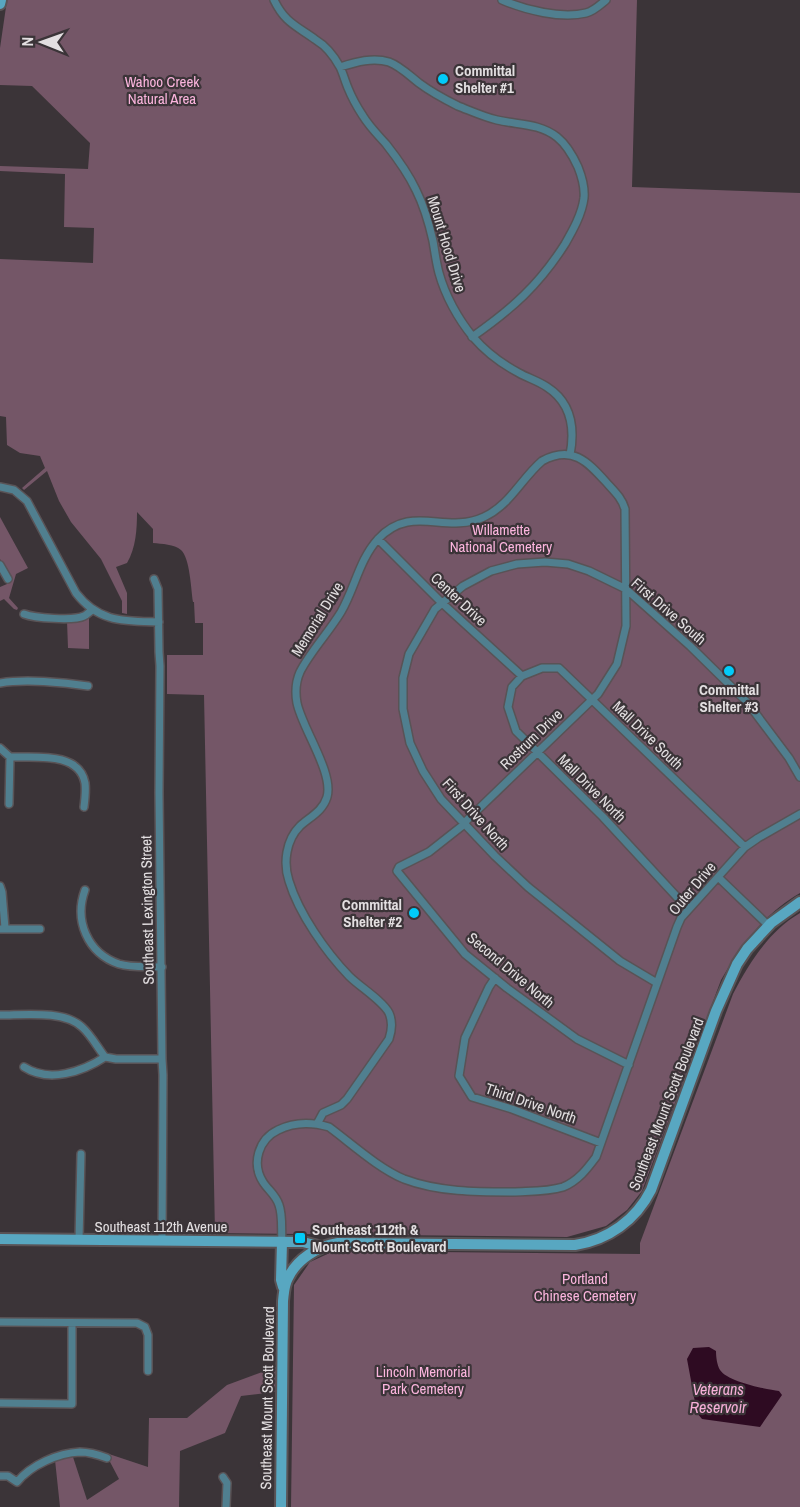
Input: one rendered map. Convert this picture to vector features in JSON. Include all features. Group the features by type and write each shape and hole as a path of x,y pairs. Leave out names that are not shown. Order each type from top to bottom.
{"main road":[{"name":"Southeast Mount Scott Boulevard","path":"281,1507 282,1314 287,1278 297,1265 316,1245 342,1243 575,1245 598,1239 622,1226 642,1206 651,1190 732,972 747,949 769,926 800,902"},
{"name":"Southeast 112th Avenue","path":"0,1239 303,1242 316,1245"},
{"name":"Southeast Mount Scott Boulevard","path":"282,1242 281,1280 284,1290"}],"street":[{"name":"Mount Hood Drive","path":"274,0 291,24 326,48 340,67 360,113 398,160 415,188 427,219 437,267 444,287 472,337 504,364 557,395 567,409 572,423 573,438 570,456"},
{"path":"502,0 522,8 567,14 586,13 606,0"},
{"path":"340,67 370,60 389,62 431,92 462,107 496,120 545,129 563,143 577,164 584,188 584,197 582,208 570,235 547,270 522,298 508,312 472,337"},
{"name":"Memorial Drive","path":"317,1124 323,1113 341,1105 353,1092 389,1039 392,1025 383,1005 350,977 321,941 302,910 289,882 285,865 288,847 298,828 323,805 328,789 323,767 297,705 296,687 300,673 339,615 352,591 364,557 378,539 403,522 420,520 458,523 486,516 503,504 542,460 557,455 570,456"},
{"path":"570,456 577,457 590,465 624,503 626,589"},
{"path":"0,487 14,490 27,501 76,593 92,610 108,618 119,620 159,622"},
{"name":"Center Drive","path":"378,539 442,603 522,676"},
{"name":"First Drive South","path":"442,603 463,586 491,571 517,564 545,562 568,564 589,571 626,589 690,646 747,702 789,758 800,777"},
{"path":"0,565 8,579"},
{"name":"Southeast Lexington Street","path":"154,579 158,589 161,720 159,736 163,1074 162,1241"},
{"name":"Rostrum Drive","path":"398,871 399,867 429,852 462,826 598,694 617,664 626,626 626,589"},
{"name":"First Drive North","path":"442,603 435,609 409,654 403,678 403,709 410,743 423,771 441,799 528,887 620,961 657,984"},
{"path":"24,614 32,617 76,618 92,610"},
{"name":"Mall Drive South","path":"522,676 542,668 559,668 745,847"},
{"name":"Mall Drive North","path":"522,676 512,687 508,707 516,731 603,817 688,909"},
{"path":"0,682 51,682 88,686"},
{"path":"0,748 10,757 54,758 78,768 85,782 84,807"},
{"path":"9,804 10,757"},
{"name":"Outer Drive","path":"317,1124 329,1127 377,1164 404,1178 432,1186 478,1191 536,1191 563,1187 580,1176 596,1157 681,918 745,847 800,814"},
{"name":"Second Drive North","path":"398,871 465,954 576,1039 629,1065"},
{"path":"718,877 769,926"},
{"path":"0,886 2,929 40,929"},
{"path":"85,890 81,908 82,928 95,948 106,958 122,965 162,967"},
{"name":"Third Drive North","path":"495,978 465,1038 459,1076 472,1097 523,1113 601,1143"},
{"path":"0,1015 69,1018 84,1029 105,1057"},
{"path":"24,1067 34,1074 63,1074 90,1066 105,1057 162,1059"},
{"path":"282,1242 279,1204 258,1173 259,1150 264,1141 273,1133 284,1128 296,1124 317,1124"},
{"path":"80,1240 81,1154"},
{"path":"0,1322 137,1323 145,1327 148,1335 148,1371"},
{"path":"0,1403 72,1404 72,1323"},
{"path":"0,1476 8,1476 17,1482 24,1473 40,1464 69,1453 98,1454 107,1458"},
{"path":"223,1477 226,1483 226,1507"}],"green space":[{"name":"Willamette National Cemetery","path":"7,0 637,0 632,187 800,193 800,893 775,910 755,931 721,980 642,1191 627,1210 606,1226 567,1237 215,1233 204,695 167,694 167,655 203,655 203,623 195,623 190,574 184,554 175,547 153,543 153,529 137,512 132,551 127,563 116,567 127,593 127,614 122,613 122,601 101,559 71,522 59,501 47,471 24,490 22,488 45,468 40,456 20,453 7,445 6,417 0,416 0,259 93,263 94,228 64,227 65,174 0,171 0,166 88,169 90,143 32,86 0,85 0,48"},
{"path":"0,517 28,568 16,574 9,598 18,608 17,610 4,599 0,601 0,587 7,584 9,576 0,559"},
{"path":"89,617 89,649 68,648 67,621 78,621"},
{"name":"Lincoln Memorial Park Cemetery","path":"800,913 800,1507 291,1507 294,1285 310,1262 334,1251 640,1254 640,1243 733,994 769,938"},
{"path":"276,1367 275,1392 241,1396 225,1433 180,1451 179,1507 60,1507 55,1460 73,1457 87,1500 119,1479 109,1460 109,1454 148,1467 149,1418 187,1418 227,1385"}],"water":[{"name":"Veterans Reservoir","path":"709,1347 716,1351 718,1366 724,1374 747,1384 779,1391 782,1395 760,1427 702,1419 697,1413 687,1359 693,1348"}],"place":[{"name":"Committal Shelter #1","path":"443,79"},
{"name":"Committal Shelter #3","path":"729,671"},
{"name":"Committal Shelter #2","path":"414,913"},
{"name":"Southeast 112th & Mount Scott Boulevard","path":"300,1238"}],"park label":[{"name":"Wahoo Creek Natural Area","path":"162,90"},
{"name":"Portland Chinese Cemetery","path":"585,1286"}]}
